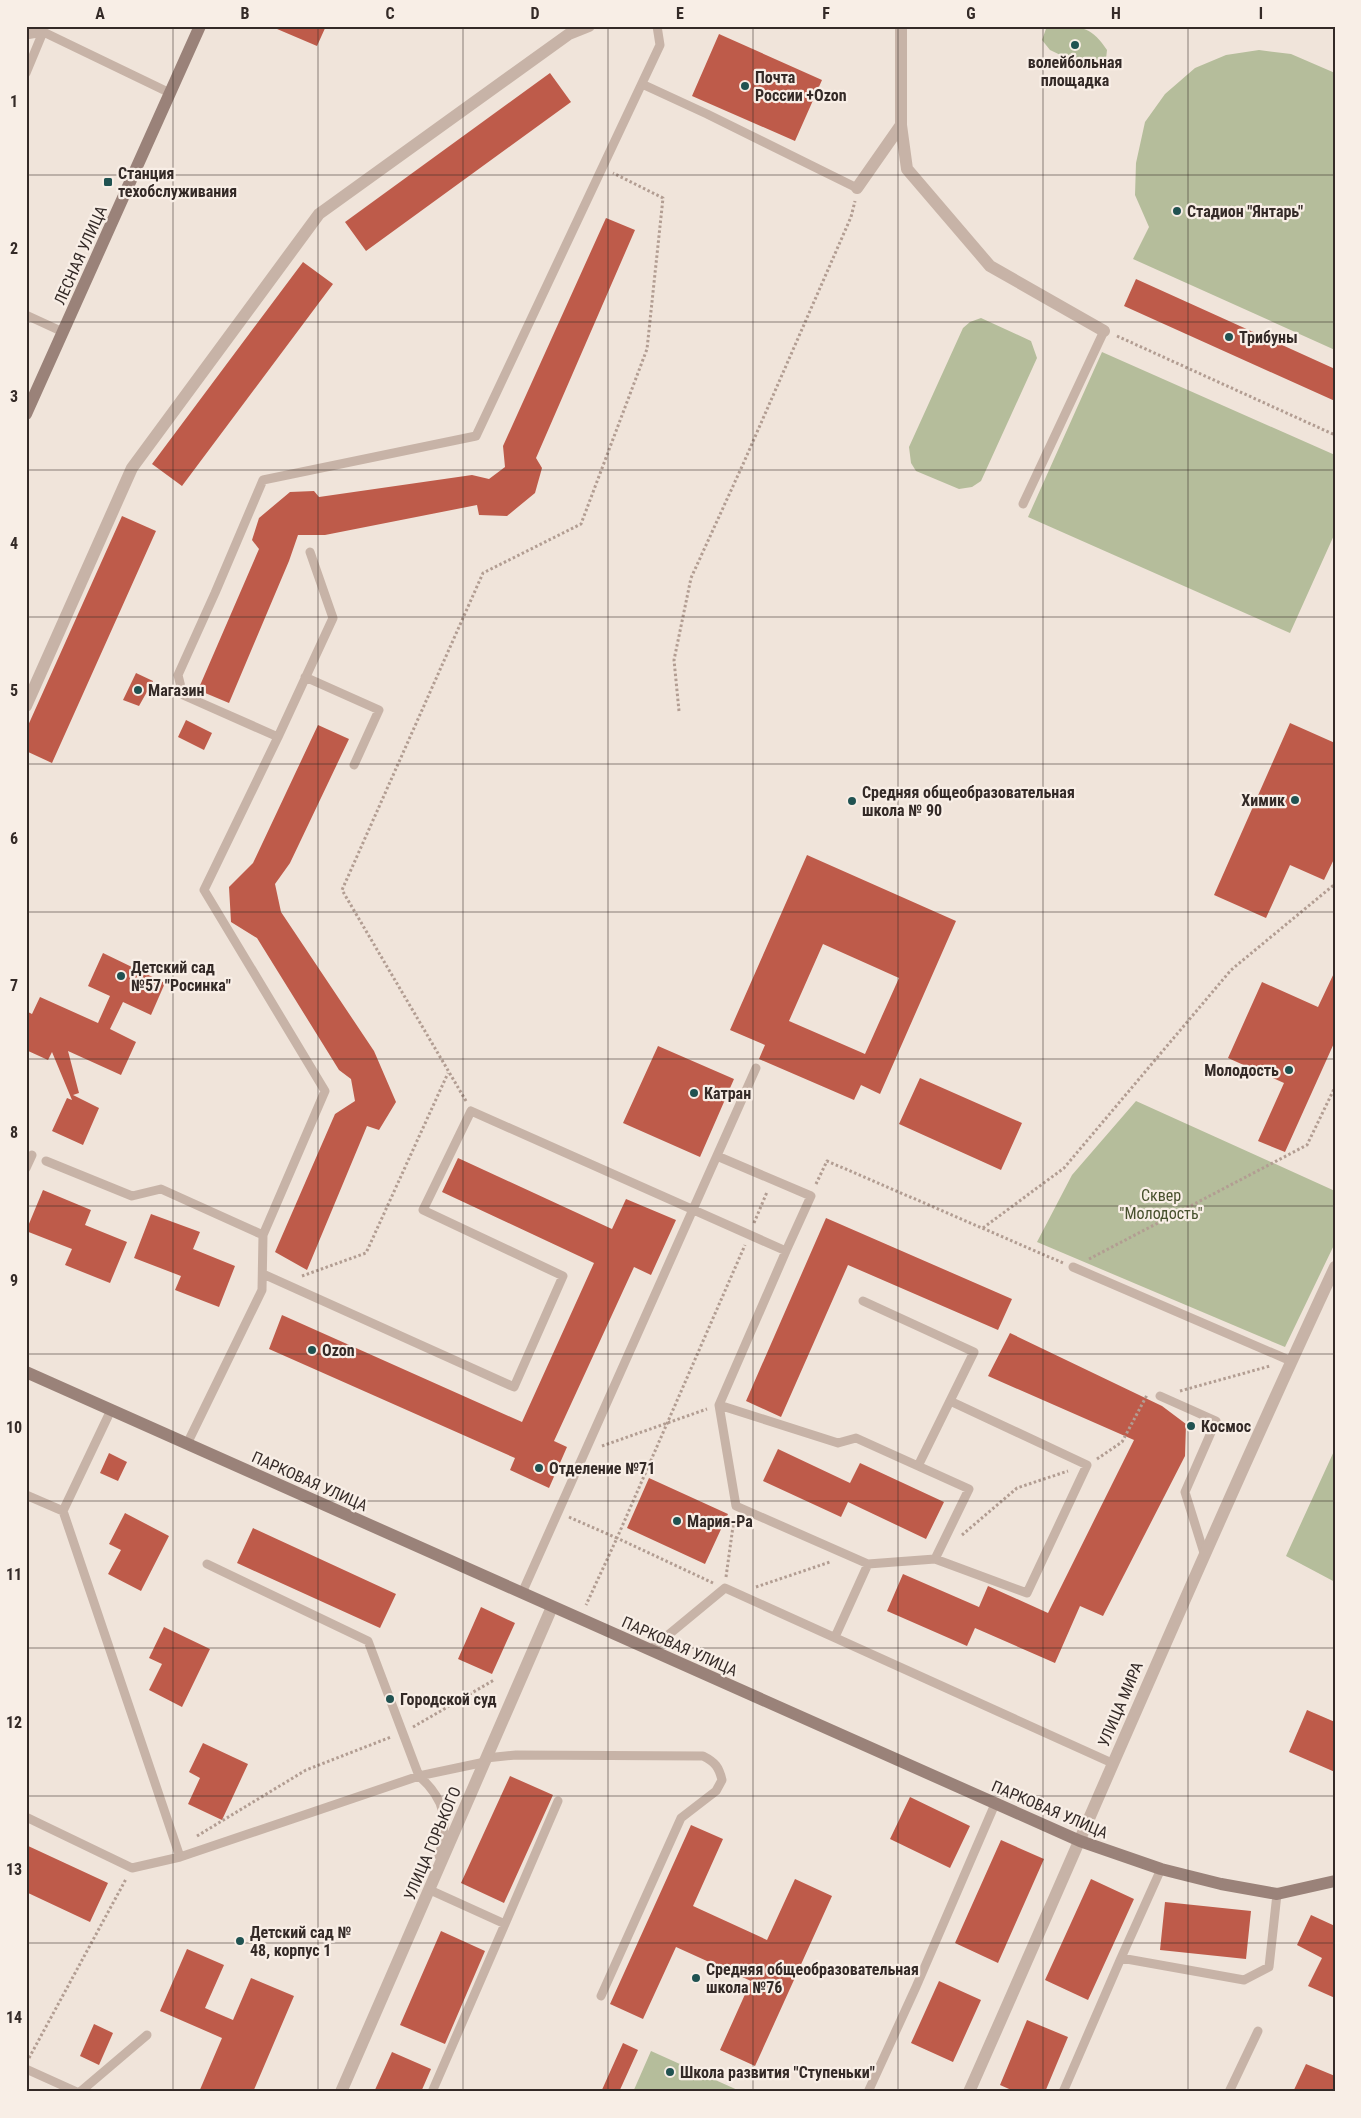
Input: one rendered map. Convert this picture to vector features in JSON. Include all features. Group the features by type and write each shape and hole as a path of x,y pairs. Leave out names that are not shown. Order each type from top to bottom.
{"street":[{"name":"ЛЕСНАЯ УЛИЦА","path":"26,413 200,26"},
{"path":"26,706 132,468 320,214 569,34 589,26"},
{"path":"901,26 901,124 907,169 990,266 1104,331"},
{"path":"857,188 901,124"},
{"name":"УЛИЦА МИРА","path":"969,2092 1080,1841 1204,1552 1335,1267"},
{"name":"ПАРКОВАЯ УЛИЦА","path":"26,1372 1080,1841 1161,1869 1221,1884 1277,1894 1335,1881"},
{"name":"УЛИЦА ГОРЬКОГО","path":"341,2092 552,1607"}],"lane":[{"path":"31,26 170,93"},
{"path":"278,737 182,695 178,675 216,594 263,480 476,436 660,45 657,26"},
{"path":"26,35 43,32"},
{"path":"26,73 43,32"},
{"path":"642,84 857,188"},
{"path":"26,315 63,332"},
{"path":"1023,504 1104,331"},
{"path":"187,1444 262,1290 263,1235 325,1091 204,890 333,618 310,552"},
{"path":"305,677 379,710 354,765"},
{"path":"522,1593 756,1068"},
{"path":"263,1274 514,1388 563,1276 423,1210 471,1110 786,1250"},
{"path":"26,1168 32,1155"},
{"path":"717,1156 810,1196 719,1405 736,1506 868,1564 935,1558 1027,1593 1087,1465 950,1401"},
{"path":"46,1161 132,1196 161,1189 263,1235"},
{"path":"1073,1267 1291,1361"},
{"path":"863,1301 974,1352 918,1466"},
{"path":"1160,1396 1216,1421 1185,1492 1204,1552"},
{"path":"719,1405 838,1443 856,1438 968,1489 935,1558"},
{"path":"111,1410 63,1511 179,1852"},
{"path":"26,1494 63,1511"},
{"path":"207,1564 368,1641 419,1776 431,1787 439,1800 444,1815 444,1835 430,1890 505,1924"},
{"path":"835,1637 868,1564"},
{"path":"650,1650 724,1588 1112,1763"},
{"path":"26,1817 132,1868 419,1776 486,1760 516,1755 703,1756 713,1761 720,1770 722,1780 716,1791 682,1818 601,1996"},
{"path":"432,2092 558,1801"},
{"path":"868,2092 916,1987 994,1804"},
{"path":"1063,2092 1161,1869"},
{"path":"1121,1958 1244,1980 1269,1967 1277,1894"},
{"path":"1229,2092 1258,2031"},
{"path":"26,2069 78,2092 146,2035"}],"path":[{"path":"471,1110 342,890 483,573 581,524 647,349 663,198 602,167"},
{"path":"679,711 674,660 691,578 851,218 857,188"},
{"path":"1104,331 1335,435"},
{"path":"983,1228 1064,1168 1231,970 1335,884"},
{"path":"284,1283 366,1253 449,1072"},
{"path":"810,1196 827,1161 1073,1267 1307,1145 1335,1087"},
{"path":"586,1606 772,1180"},
{"path":"958,1539 1017,1488 1087,1465 1122,1442 1149,1392 1160,1396 1291,1361"},
{"path":"585,1452 719,1405"},
{"path":"1216,1421 1256,1438"},
{"path":"559,1512 724,1588 736,1506"},
{"path":"737,1594 831,1562"},
{"path":"179,1852 306,1770 402,1733 494,1680"},
{"path":"26,2063 132,1868"}],"green space":[{"name":"волейбольная площадка","path":"1047,26 1074,26 1088,31 1101,41 1107,50 1106,59 1094,66 1077,63 1050,50 1042,40"},
{"path":"1259,50 1291,54 1335,73 1335,350 1133,259 1149,227 1135,195 1136,163 1145,122 1165,94 1195,68 1226,55"},
{"path":"981,318 1031,341 1037,358 981,481 972,487 959,489 916,471 911,463 909,447 963,328 970,322"},
{"path":"1102,352 1335,455 1335,533 1290,633 1028,517"},
{"name":"Сквер \"Молодость\"","path":"1136,1101 1335,1191 1335,1243 1285,1347 1037,1242 1072,1175"},
{"path":"1335,1449 1335,1582 1286,1556"},
{"name":"Школа развития \"Ступеньки\"","path":"651,2051 742,2092 633,2092"}],"building":[{"path":"270,26 326,26 317,46"},
{"path":"719,34 822,80 795,141 692,96"},
{"path":"550,73 571,102 366,251 345,222"},
{"path":"606,218 635,230 536,458 542,468 535,493 507,516 479,515 477,505 325,535 298,535 289,561 229,703 198,690 259,549 252,540 259,518 290,492 314,491 319,497 472,475 489,479 505,467 503,446"},
{"path":"303,262 333,284 182,486 152,464"},
{"name":"Трибуны","path":"1136,279 1335,369 1335,401 1124,306"},
{"path":"122,516 156,531 52,763 26,751 26,730"},
{"name":"Магазин","path":"136,673 153,681 139,706 123,700"},
{"path":"186,720 212,733 204,750 178,737"},
{"name":"Химик","path":"1290,723 1335,743 1335,857 1324,880 1290,865 1266,918 1214,895"},
{"path":"318,725 349,739 290,863 275,884 281,912 374,1051 396,1102 379,1130 367,1126 307,1270 275,1252 335,1114 355,1101 351,1079 339,1070 257,938 231,922 229,887 253,863"},
{"path":"807,855 956,921 880,1094 861,1085 854,1100 759,1059 765,1045 730,1030","holes":["823,944 899,978 865,1054 789,1021"]},
{"path":"103,953 165,983 151,1015 123,1002 110,1029 136,1042 121,1075 68,1051 79,1093 73,1095 99,1108 83,1145 52,1131 67,1098 72,1100 52,1052 48,1060 26,1050 26,1011 32,1014 40,997 98,1023 110,996 88,986"},
{"name":"Молодость","path":"1335,971 1335,1041 1285,1152 1258,1141 1284,1083 1228,1058 1262,982 1318,1007"},
{"path":"658,1046 734,1079 700,1157 623,1123"},
{"path":"920,1078 1022,1123 1001,1170 899,1124"},
{"path":"458,1158 612,1229 626,1199 676,1220 651,1275 634,1267 554,1441 567,1447 549,1488 510,1470 515,1458 269,1349 282,1315 522,1422 594,1263 442,1192"},
{"path":"43,1190 91,1210 85,1225 127,1242 110,1283 65,1265 72,1249 26,1231"},
{"path":"151,1214 200,1232 193,1249 235,1266 219,1307 175,1290 181,1276 134,1258"},
{"path":"826,1218 1012,1299 998,1330 848,1265 781,1417 746,1401"},
{"path":"1010,1333 1162,1406 1186,1424 1185,1456 1103,1616 1080,1606 1055,1663 975,1628 967,1646 887,1611 903,1574 979,1607 988,1586 1048,1613 1134,1440 988,1376"},
{"path":"778,1449 850,1483 860,1463 944,1502 926,1539 848,1502 841,1517 763,1481"},
{"path":"109,1453 127,1462 118,1481 100,1473"},
{"name":"Мария-Ра","path":"649,1478 728,1514 705,1564 627,1528"},
{"path":"125,1513 169,1536 141,1591 108,1574 121,1550 109,1544"},
{"path":"253,1528 396,1594 380,1628 237,1563"},
{"path":"481,1607 515,1623 492,1674 458,1659"},
{"path":"164,1627 210,1649 182,1707 149,1690 162,1664 149,1658"},
{"path":"1307,1710 1335,1722 1335,1772 1289,1752"},
{"path":"203,1743 248,1764 222,1820 188,1804 200,1778 189,1772"},
{"path":"510,1776 553,1795 504,1903 461,1883"},
{"path":"910,1797 970,1826 950,1868 890,1839"},
{"path":"691,1825 723,1839 693,1906 767,1940 795,1879 832,1896 755,2066 720,2050 751,1981 676,1947 643,2019 610,2004"},
{"path":"1001,1840 1044,1859 998,1963 955,1943"},
{"path":"26,1845 108,1883 90,1922 26,1892"},
{"path":"1091,1879 1134,1899 1088,2000 1045,1980"},
{"path":"1165,1902 1251,1911 1246,1959 1160,1950"},
{"path":"1311,1915 1335,1926 1335,1998 1308,1986 1322,1958 1297,1945"},
{"path":"441,1931 485,1951 445,2044 400,2025"},
{"path":"187,1949 224,1965 205,2008 233,2020 251,1978 294,1996 253,2092 199,2092 222,2038 160,2011"},
{"path":"939,1981 981,2000 953,2062 911,2043"},
{"path":"1027,2020 1068,2037 1045,2092 1016,2092 1000,2085"},
{"path":"94,2024 113,2033 99,2065 80,2056"},
{"path":"623,2043 638,2050 619,2092 601,2092"},
{"path":"392,2052 431,2069 421,2092 374,2092"},
{"path":"1306,2064 1335,2076 1335,2092 1293,2092"}],"place":[{"name":"волейбольная площадка","path":"1075,45"},
{"name":"Почта России +Ozon","path":"745,86"},
{"name":"Станция техобслуживания","path":"108,182"},
{"name":"Стадион \"Янтарь\"","path":"1177,211"},
{"name":"Трибуны","path":"1229,337"},
{"name":"Магазин","path":"138,690"},
{"name":"Химик","path":"1295,800"},
{"name":"Средняя общеобразовательная школа № 90","path":"852,801"},
{"name":"Детский сад №57 \"Росинка\"","path":"121,976"},
{"name":"Молодость","path":"1289,1070"},
{"name":"Катран","path":"694,1093"},
{"name":"Ozon","path":"312,1350"},
{"name":"Космос","path":"1191,1426"},
{"name":"Отделение №71","path":"539,1468"},
{"name":"Мария-Ра","path":"677,1521"},
{"name":"Городской суд","path":"390,1699"},
{"name":"Детский сад № 48, корпус 1","path":"240,1941"},
{"name":"Средняя общеобразовательная школа №76","path":"696,1978"},
{"name":"Школа развития \"Ступеньки\"","path":"670,2072"}]}
